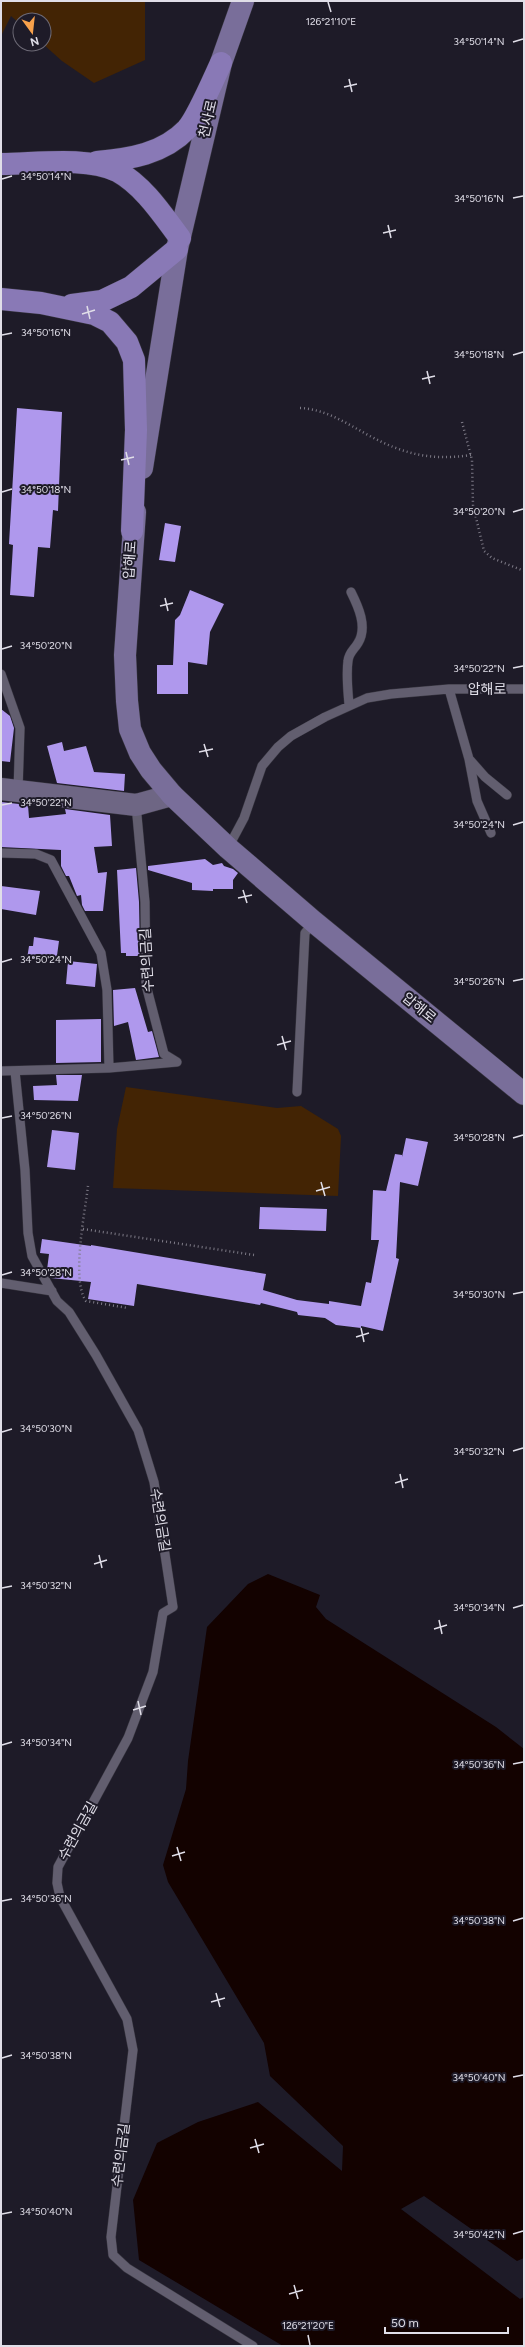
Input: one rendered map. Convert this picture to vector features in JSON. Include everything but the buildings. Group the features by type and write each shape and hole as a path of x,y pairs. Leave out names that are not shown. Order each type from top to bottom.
{"highway":[{"path":"1,164 123,160 159,150 188,128 221,63"},
{"path":"1,299 70,305 102,301 131,287 178,243 154,203 135,184 116,171 86,162"},
{"path":"41,303 94,314 110,322 126,342 134,360 136,430 132,531"}],"main road":[{"name":"천사로","path":"178,243 221,63 243,1"},
{"name":"압해로","path":"178,243 132,531 125,655 130,729 140,753 172,795 228,848 314,922 524,1094"}],"street":[{"path":"10,790 136,805 172,795"}],"lane":[{"path":"349,705 348,660 351,651 358,642 361,621 360,610 351,592"},
{"path":"1,674 20,728 10,790"},
{"name":"압해로","path":"449,689 469,759 477,801 490,832"},
{"name":"압해로","path":"228,848 244,818 262,766 278,747 291,736 349,705 367,698 391,694 449,689 524,689"},
{"path":"469,759 485,778 507,795"},
{"name":"수련의금길","path":"1,1071 109,1068 177,1062 164,1054 146,985 145,902 136,805"},
{"path":"1,853 36,854 51,860 101,953 107,990 109,1068"},
{"path":"297,1092 305,933 314,922"},
{"name":"수련의금길","path":"15,1071 25,1170 28,1233 32,1256 57,1301 73,1318 138,1430 154,1482 173,1607 163,1613 152,1672 128,1738 58,1867 57,1883 60,1897 127,2019 133,2050 111,2237 113,2255 127,2268 253,2346"},
{"path":"1,1284 52,1292"}],"path":[{"path":"300,408 321,411 389,445 412,454 434,458 471,454"},
{"path":"462,422 471,454 473,505 484,551 492,558 524,571"},
{"path":"88,1186 78,1268 79,1287 82,1296 86,1301 128,1308"},
{"path":"83,1230 254,1254"}],"shaded area":[{"path":"1,1 145,1 145,60 94,83 62,61 52,52 52,12 12,12 12,17 11,16 1,36"},
{"path":"126,1087 277,1108 301,1106 338,1129 341,1136 338,1196 113,1188 117,1129"},
{"path":"268,1574 320,1595 316,1607 326,1619 496,1727 524,1749 524,2258 517,2261 424,2196 401,2209 520,2299 524,2297 524,2346 283,2346 139,2260 133,2200 157,2143 198,2122 258,2102 342,2171 343,2146 270,2076 264,2043 168,1882 163,1865 186,1789 188,1761 207,1627 248,1584"}]}
